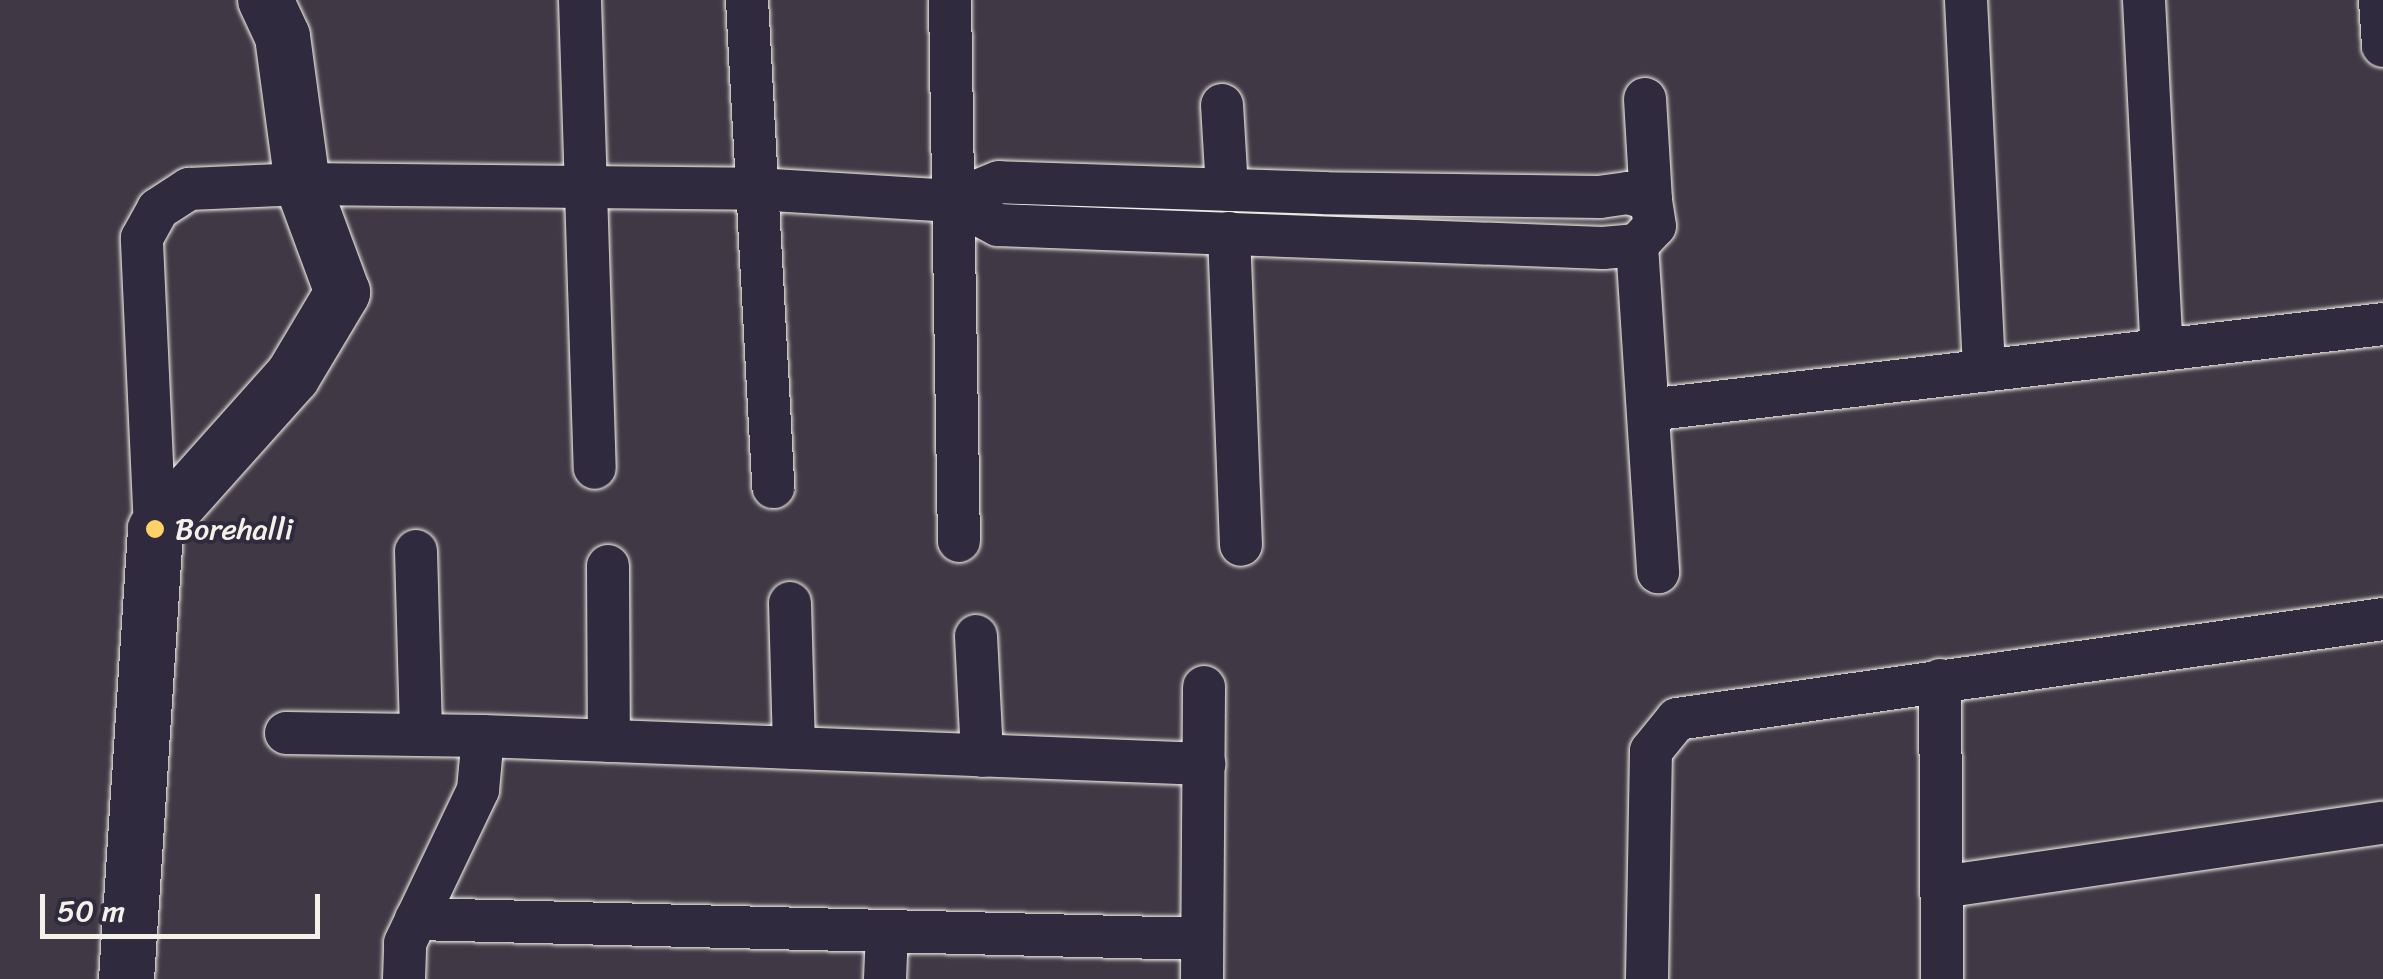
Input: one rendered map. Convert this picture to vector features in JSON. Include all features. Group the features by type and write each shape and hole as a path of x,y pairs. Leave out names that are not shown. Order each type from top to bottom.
{"main road":[{"path":"126,979 155,529 292,376 342,292 302,184 282,36 265,0"}],"street":[{"path":"580,0 582,187 595,468"},
{"path":"747,0 773,487"},
{"path":"1966,0 1984,371"},
{"path":"2144,0 2162,350"},
{"path":"2380,0 2383,46"},
{"path":"950,1 959,542"},
{"path":"155,529 142,238 148,222 171,198 189,190 302,184 756,190 953,201 998,224 1603,248 1638,245 1655,226 1645,98"},
{"path":"1222,106 1227,190"},
{"path":"953,201 999,182 1600,197 1628,193 1651,200"},
{"path":"1229,232 1241,545"},
{"path":"1638,245 1658,572"},
{"path":"1648,410 2383,324"},
{"path":"416,551 420,735"},
{"path":"608,566 609,741"},
{"path":"790,602 794,748"},
{"path":"1647,979 1651,752 1677,719 2383,618"},
{"path":"976,636 982,756"},
{"path":"1940,680 1942,979"},
{"path":"416,919 886,931 1202,959 1204,687"},
{"path":"286,734 483,736 1204,764"},
{"path":"404,979 406,944 478,790 483,736"},
{"path":"1942,887 2383,823"},
{"path":"885,979 886,931"}],"place":[{"name":"Borehalli","path":"155,529"}]}
